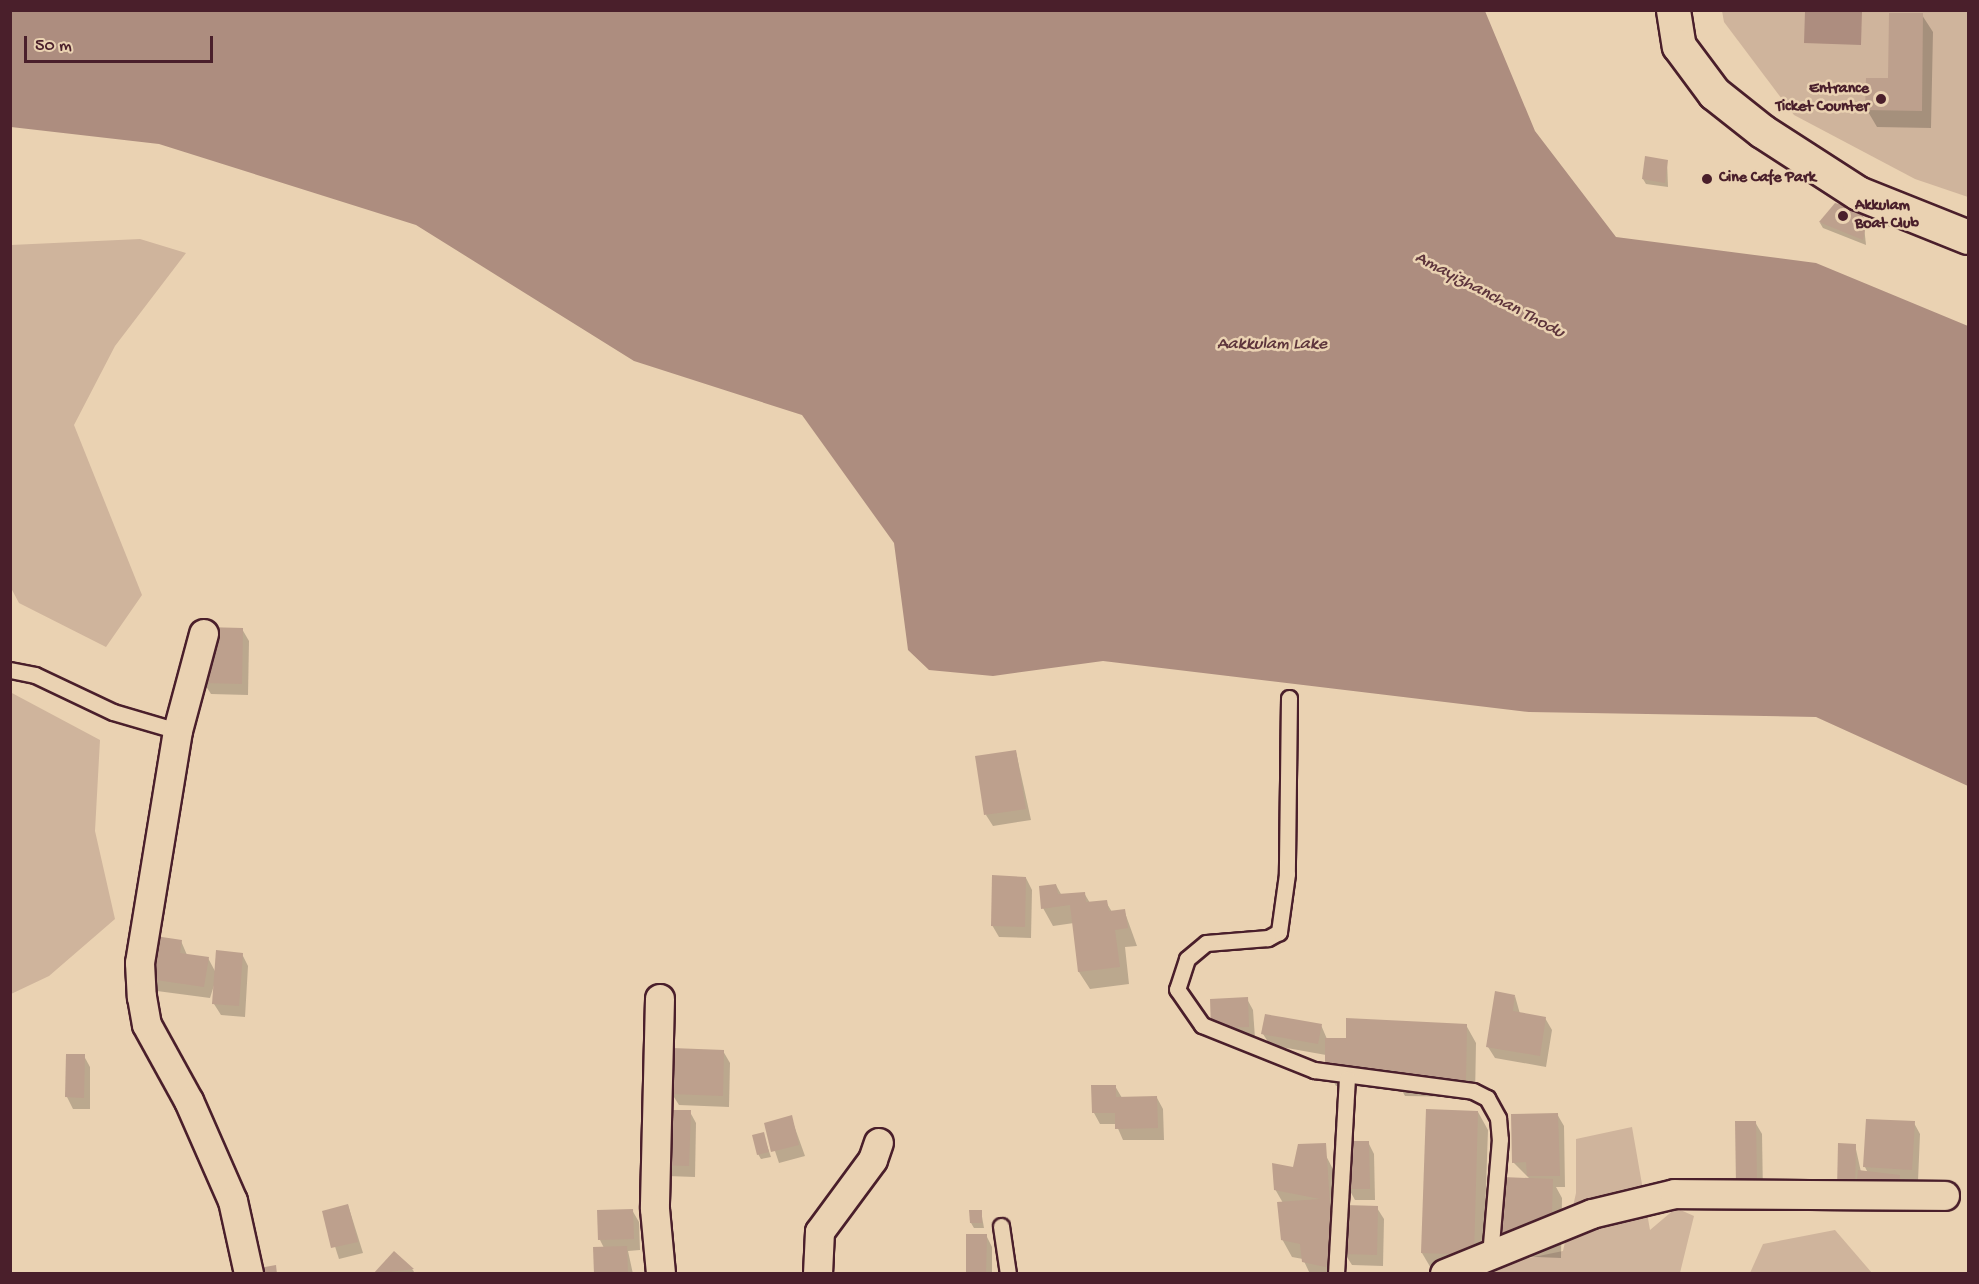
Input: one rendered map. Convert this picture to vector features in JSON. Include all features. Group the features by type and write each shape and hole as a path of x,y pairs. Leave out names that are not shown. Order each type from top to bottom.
{"main road":[{"path":"1673,10 1679,46 1707,84 1762,131 1858,193 1968,237"}],"street":[{"path":"204,634 178,731 140,963 142,997 147,1025 189,1101 233,1201 249,1274"},
{"path":"660,999 655,1209 661,1274"},
{"path":"818,1274 820,1232 873,1160 879,1143"},
{"path":"1445,1274 1625,1203 1675,1194 1945,1196"}],"lane":[{"path":"10,670 35,675 113,712 178,731"},
{"path":"1289,698 1287,874 1279,932 1268,938 1206,943 1186,959 1177,989 1202,1025 1347,1078 1473,1091 1487,1098 1498,1118 1500,1139 1490,1256"},
{"path":"1336,1274 1347,1078"},
{"path":"1001,1226 1008,1274"}],"shaded area":[{"path":"1722,11 1968,11 1968,197 1915,179 1794,115 1724,22"},
{"path":"140,239 186,253 115,346 74,425 142,595 106,647 19,603 11,588 11,245"},
{"path":"10,692 100,740 95,831 115,919 49,976 11,994"},
{"path":"1632,1127 1650,1230 1676,1208 1694,1216 1680,1273 1482,1274 1486,1267 1563,1251 1576,1193 1576,1139"},
{"path":"1835,1230 1872,1273 1750,1273 1763,1244"}],"water":[{"name":"Aakkulam Lake","path":"11,10 1485,11 1535,131 1616,237 1816,263 1968,326 1968,786 1816,717 1529,712 1103,661 993,676 929,670 908,650 894,543 802,415 634,361 416,225 159,144 11,127"},
{"path":"1805,11 1862,11 1861,45 1804,43"}],"building":[{"path":"1889,13 1923,13 1922,111 1865,110 1866,78 1888,78"},
{"path":"1645,156 1668,160 1665,183 1642,179"},
{"name":"Akkulam Boat Club","path":"1835,203 1861,210 1866,225 1863,240 1819,222"},
{"path":"204,627 243,628 242,684 202,683"},
{"path":"1016,750 1026,809 984,815 975,756"},
{"path":"992,875 1026,877 1025,927 991,926"},
{"path":"1056,884 1058,894 1085,892 1086,902 1107,900 1109,911 1125,909 1128,928 1115,930 1120,967 1078,972 1070,905 1041,909 1039,886"},
{"path":"155,936 182,940 180,953 209,957 204,987 149,979"},
{"path":"216,950 243,953 239,1006 212,1004"},
{"path":"1495,991 1515,995 1513,1011 1546,1017 1540,1056 1486,1047"},
{"path":"1248,997 1249,1027 1211,1028 1210,999"},
{"path":"1265,1014 1322,1024 1318,1044 1261,1034"},
{"path":"1346,1018 1467,1024 1466,1080 1393,1079 1393,1070 1325,1069 1325,1038 1346,1038"},
{"path":"672,1048 724,1050 723,1096 671,1094"},
{"path":"66,1054 85,1054 84,1098 65,1097"},
{"path":"1091,1085 1116,1085 1116,1097 1157,1096 1158,1128 1115,1129 1115,1113 1092,1113"},
{"path":"1426,1109 1478,1111 1474,1255 1421,1253"},
{"path":"661,1110 691,1110 689,1166 659,1165"},
{"path":"1558,1113 1560,1176 1527,1176 1526,1162 1512,1163 1511,1114"},
{"path":"792,1115 799,1145 771,1152 764,1123"},
{"path":"1866,1119 1915,1121 1912,1170 1863,1167"},
{"path":"1735,1121 1756,1121 1757,1184 1736,1184"},
{"path":"764,1132 769,1152 757,1155 752,1135"},
{"path":"1347,1141 1369,1141 1370,1189 1347,1189"},
{"path":"1326,1143 1332,1235 1326,1267 1302,1262 1300,1244 1281,1240 1277,1202 1320,1199 1274,1190 1272,1163 1293,1167 1298,1144"},
{"path":"1838,1143 1856,1144 1855,1190 1837,1190"},
{"path":"1858,1170 1900,1175 1898,1194 1856,1190"},
{"path":"1502,1177 1553,1179 1551,1241 1500,1239"},
{"path":"348,1204 358,1242 331,1248 322,1211"},
{"path":"1345,1205 1378,1206 1377,1255 1344,1254"},
{"path":"633,1209 634,1239 598,1240 597,1210"},
{"path":"969,1210 982,1210 982,1223 970,1223"},
{"path":"966,1234 987,1234 986,1274 966,1273"},
{"path":"627,1246 628,1274 594,1274 593,1247"},
{"path":"394,1251 414,1269 373,1274"},
{"path":"276,1265 277,1274 249,1274 249,1270"}],"place":[{"name":"Entrance Ticket Counter","path":"1881,99"},
{"name":"Cine Cafe Park","path":"1707,179"},
{"name":"Akkulam Boat Club","path":"1843,216"}],"water label":[{"name":"Amayizhanchan Thodu","path":"1489,296"}]}
